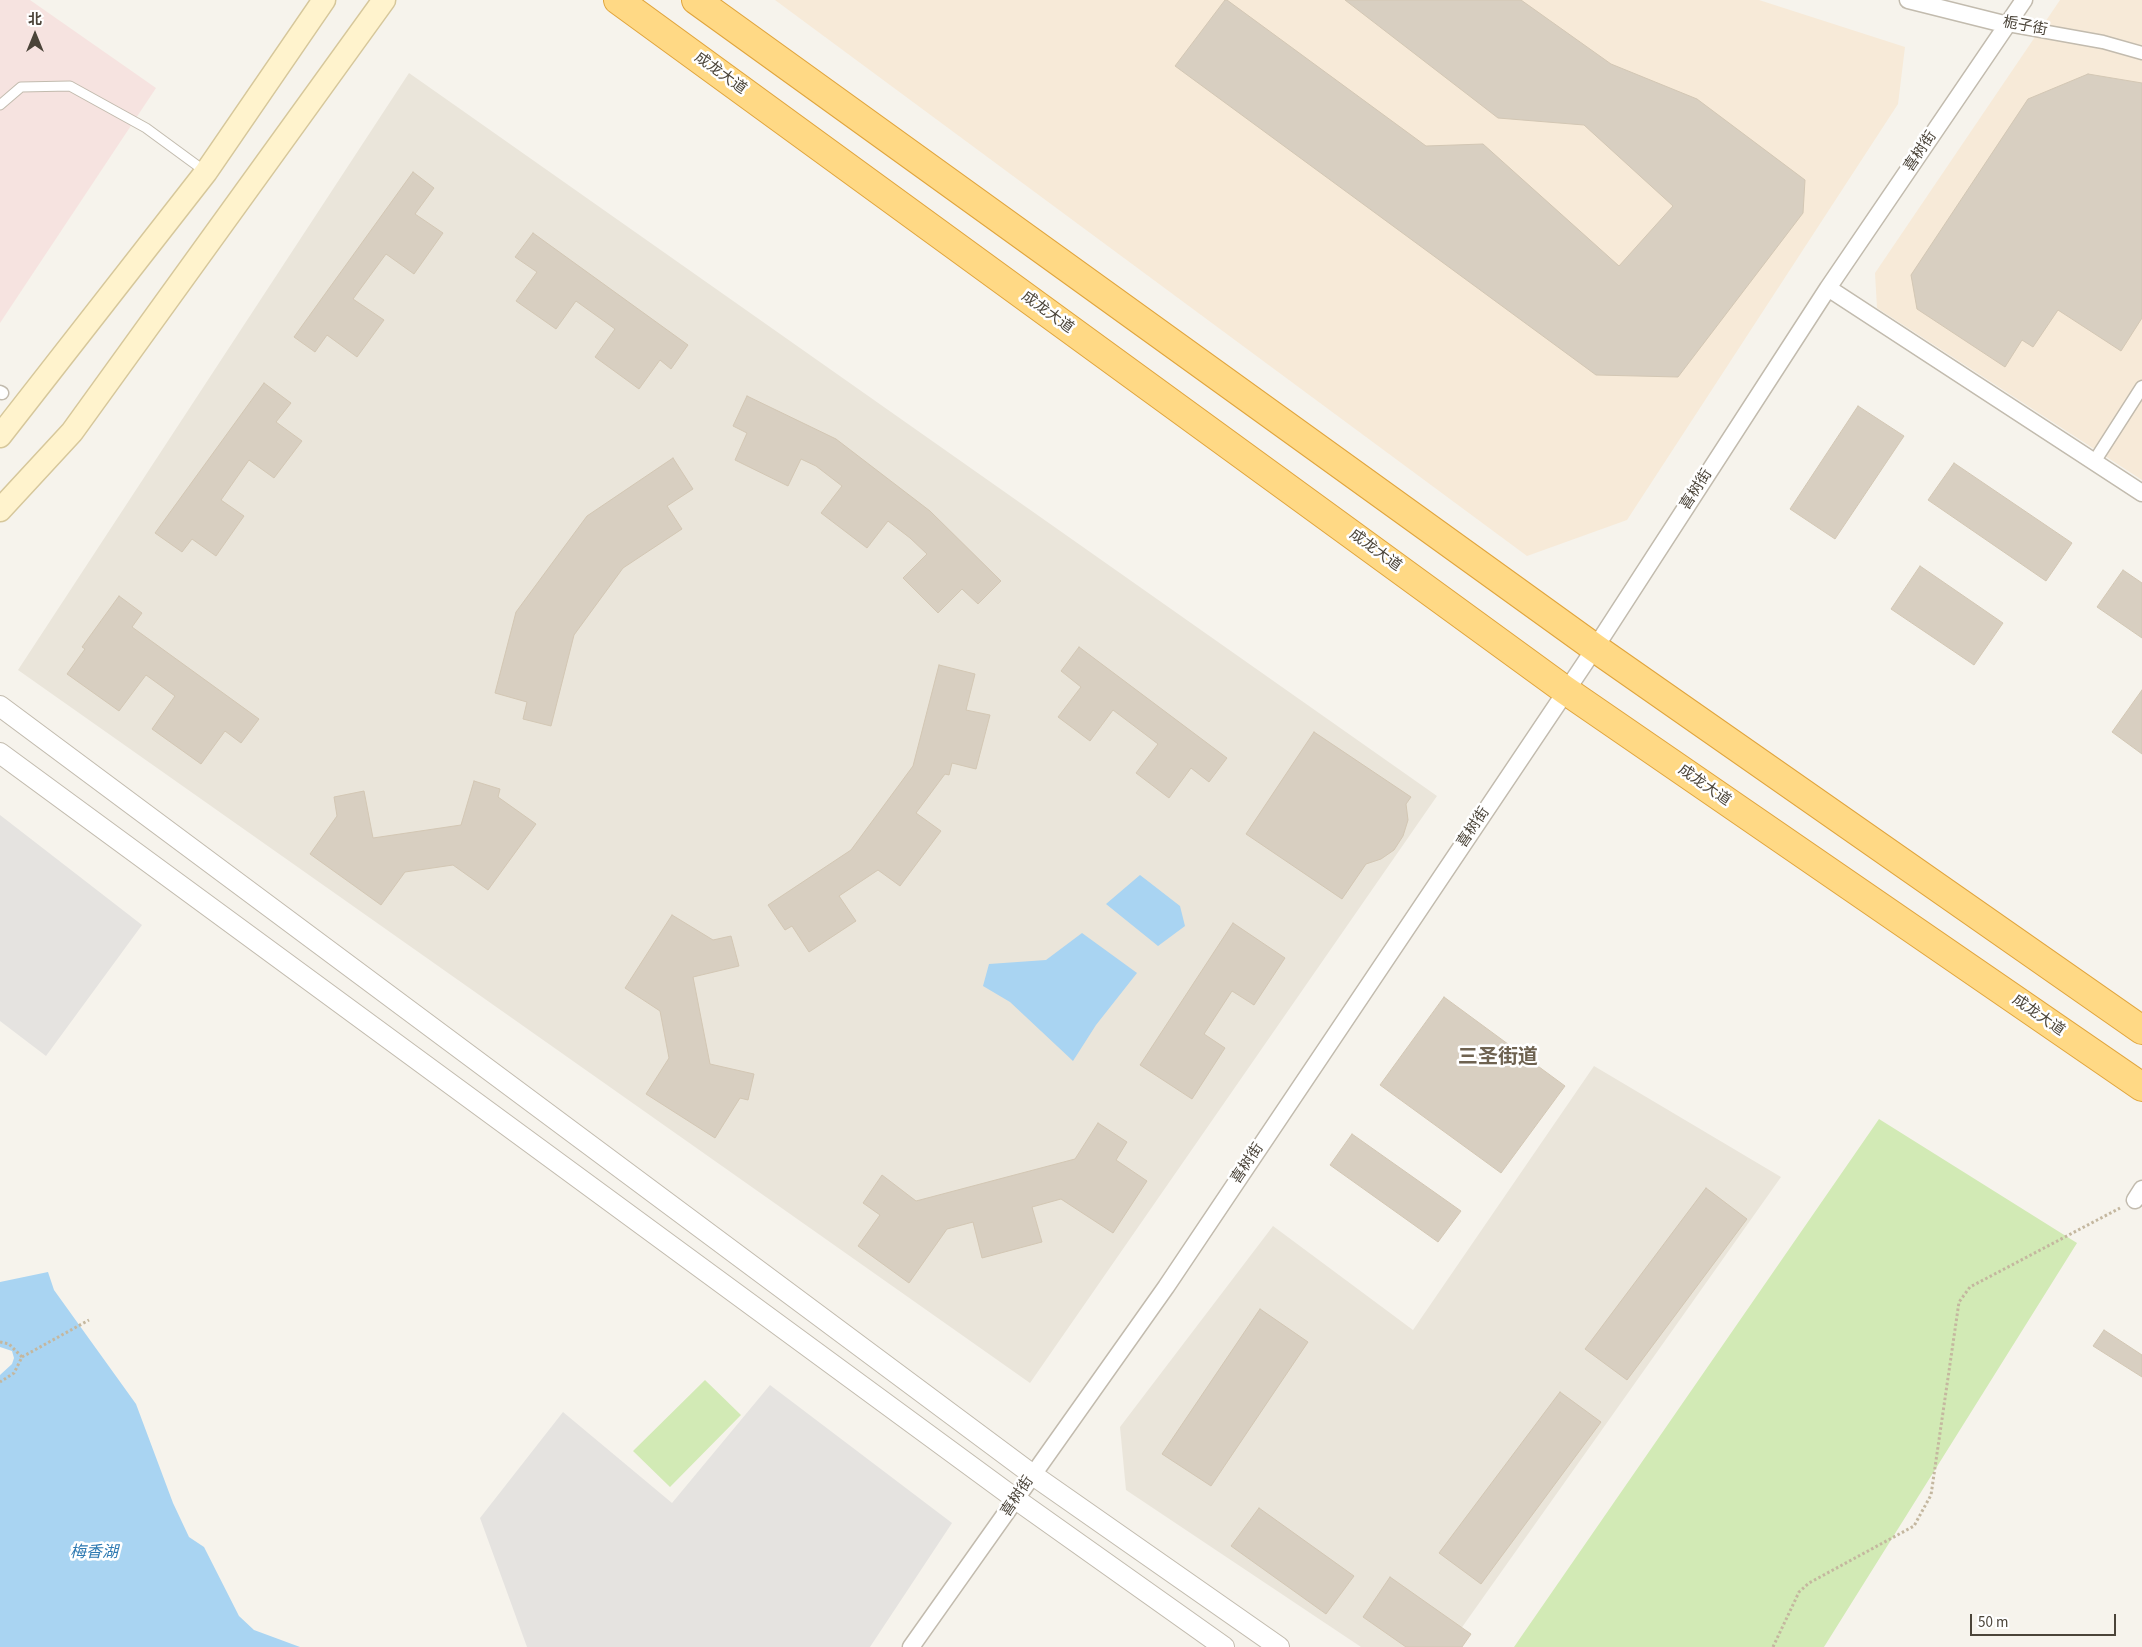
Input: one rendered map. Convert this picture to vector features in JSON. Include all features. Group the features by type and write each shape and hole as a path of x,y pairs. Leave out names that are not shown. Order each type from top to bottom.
{"highway":[{"name":"成龙大道","path":"618,0 1565,690 2142,1087"},
{"path":"696,0 1595,648 2142,1030"}],"main road":[{"path":"0,436 206,172 324,0"},
{"path":"0,510 72,432 384,0"}],"street":[{"name":"栀子街","path":"1908,0 2008,25 2104,42 2142,53"},
{"name":"喜树街","path":"911,1647 1017,1500 1166,1287 1595,648 1828,288 2024,0"},
{"path":"1828,288 2142,493"},
{"path":"2094,462 2142,386"},
{"path":"0,706 1033,1475 1279,1647"},
{"path":"0,753 1017,1500 1224,1647"}],"lane":[{"path":"0,105 21,87 70,86 146,128 206,172"}],"path":[{"path":"1773,1647 1799,1592 1809,1583 1914,1526 1931,1495 1959,1302 1970,1287 2138,1194"},
{"path":"0,1382 14,1373 22,1357 90,1320"},
{"path":"0,1342 10,1344 22,1357"}],"shaded area":[{"path":"0,0 30,0 156,88 0,323"},
{"path":"775,0 1759,0 1905,47 1898,104 1627,520 1527,556"},
{"path":"2060,0 2142,0 2142,480 1877,308 1875,273"},
{"path":"409,73 1437,796 1030,1383 18,670"},
{"path":"0,815 142,925 46,1056 0,1021"},
{"path":"1594,1066 1781,1177 1448,1647 1361,1647 1126,1490 1120,1427 1273,1226 1413,1330"},
{"path":"770,1385 952,1523 870,1647 527,1647 480,1518 563,1412 672,1503"}],"green space":[{"path":"1879,1119 2077,1243 1824,1647 1514,1647"},
{"path":"705,1380 741,1415 670,1487 633,1451"}],"water":[{"path":"1140,875 1180,906 1185,926 1158,946 1106,904"},
{"path":"1082,933 1137,973 1096,1025 1073,1061 1010,1002 983,986 989,964 1046,960"},
{"name":"梅香湖","path":"48,1272 54,1290 136,1404 173,1503 189,1537 204,1547 239,1616 254,1630 300,1647 0,1647 0,1375 12,1364 14,1358 12,1351 0,1347 0,1282"}],"building":[{"path":"1225,0 1426,146 1483,144 1619,266 1673,206 1584,125 1498,118 1345,0 1521,0 1611,64 1697,99 1805,180 1803,213 1678,377 1596,375 1175,66"},
{"path":"2088,74 2142,83 2142,318 2121,351 2058,310 2033,347 2022,340 2005,367 1917,309 1911,275 2028,99"},
{"path":"413,172 434,188 415,214 443,233 414,274 386,254 353,299 384,320 357,357 327,335 315,352 294,337"},
{"path":"533,233 688,345 671,369 660,360 639,389 595,357 615,329 576,301 556,329 516,301 537,272 515,257"},
{"path":"264,383 291,403 276,422 302,441 274,478 249,460 221,500 244,516 216,556 192,539 182,552 155,533"},
{"path":"747,396 836,439 930,511 1001,581 978,604 962,589 938,613 903,578 927,554 888,521 867,548 821,513 842,486 816,466 801,459 788,486 735,460 747,433 733,426"},
{"path":"1858,406 1904,436 1835,539 1790,509"},
{"path":"673,458 693,489 667,506 682,529 623,568 574,635 551,726 523,719 527,702 495,693 516,612 587,516"},
{"path":"1954,463 2072,543 2046,581 1928,500"},
{"path":"1920,566 2003,623 1974,665 1891,609"},
{"path":"2123,570 2142,583 2142,638 2097,607"},
{"path":"119,596 142,613 132,627 259,719 241,743 225,731 201,764 152,729 175,696 146,675 119,711 67,674 85,649 82,647"},
{"path":"1079,647 1227,758 1209,782 1191,768 1169,798 1136,773 1158,744 1113,710 1090,741 1058,717 1081,687 1061,671"},
{"path":"939,665 975,674 966,710 990,715 976,769 952,763 949,775 945,774 916,813 941,831 900,886 878,870 839,896 856,921 809,952 792,926 785,930 768,905 851,850 913,766"},
{"path":"2142,690 2142,754 2112,732"},
{"path":"1314,732 1411,797 1406,804 1408,820 1403,836 1394,850 1381,859 1366,864 1342,899 1246,834"},
{"path":"474,781 500,789 498,797 536,824 488,890 453,865 405,872 381,905 310,854 337,816 334,797 364,791 373,838 461,825"},
{"path":"672,915 713,940 731,936 739,966 693,977 710,1064 754,1074 748,1100 740,1098 715,1138 646,1094 669,1058 660,1011 625,988"},
{"path":"1233,923 1285,958 1254,1005 1232,991 1204,1034 1225,1048 1192,1099 1140,1065"},
{"path":"1444,997 1565,1086 1501,1173 1380,1085"},
{"path":"1098,1123 1127,1142 1116,1160 1147,1181 1113,1233 1061,1199 1032,1207 1042,1242 982,1258 973,1222 947,1229 909,1283 858,1246 880,1215 863,1203 882,1175 916,1201 1075,1159"},
{"path":"1352,1134 1461,1211 1438,1242 1330,1165"},
{"path":"1706,1188 1747,1219 1627,1380 1585,1349"},
{"path":"1260,1309 1308,1342 1211,1486 1162,1454"},
{"path":"2104,1330 2142,1355 2142,1377 2093,1346"},
{"path":"1560,1392 1601,1422 1481,1584 1439,1553"},
{"path":"1259,1508 1354,1576 1326,1614 1231,1546"},
{"path":"1390,1577 1471,1634 1462,1647 1406,1647 1363,1617"}],"district":[{"name":"三圣街道","path":"1498,1059"}]}
